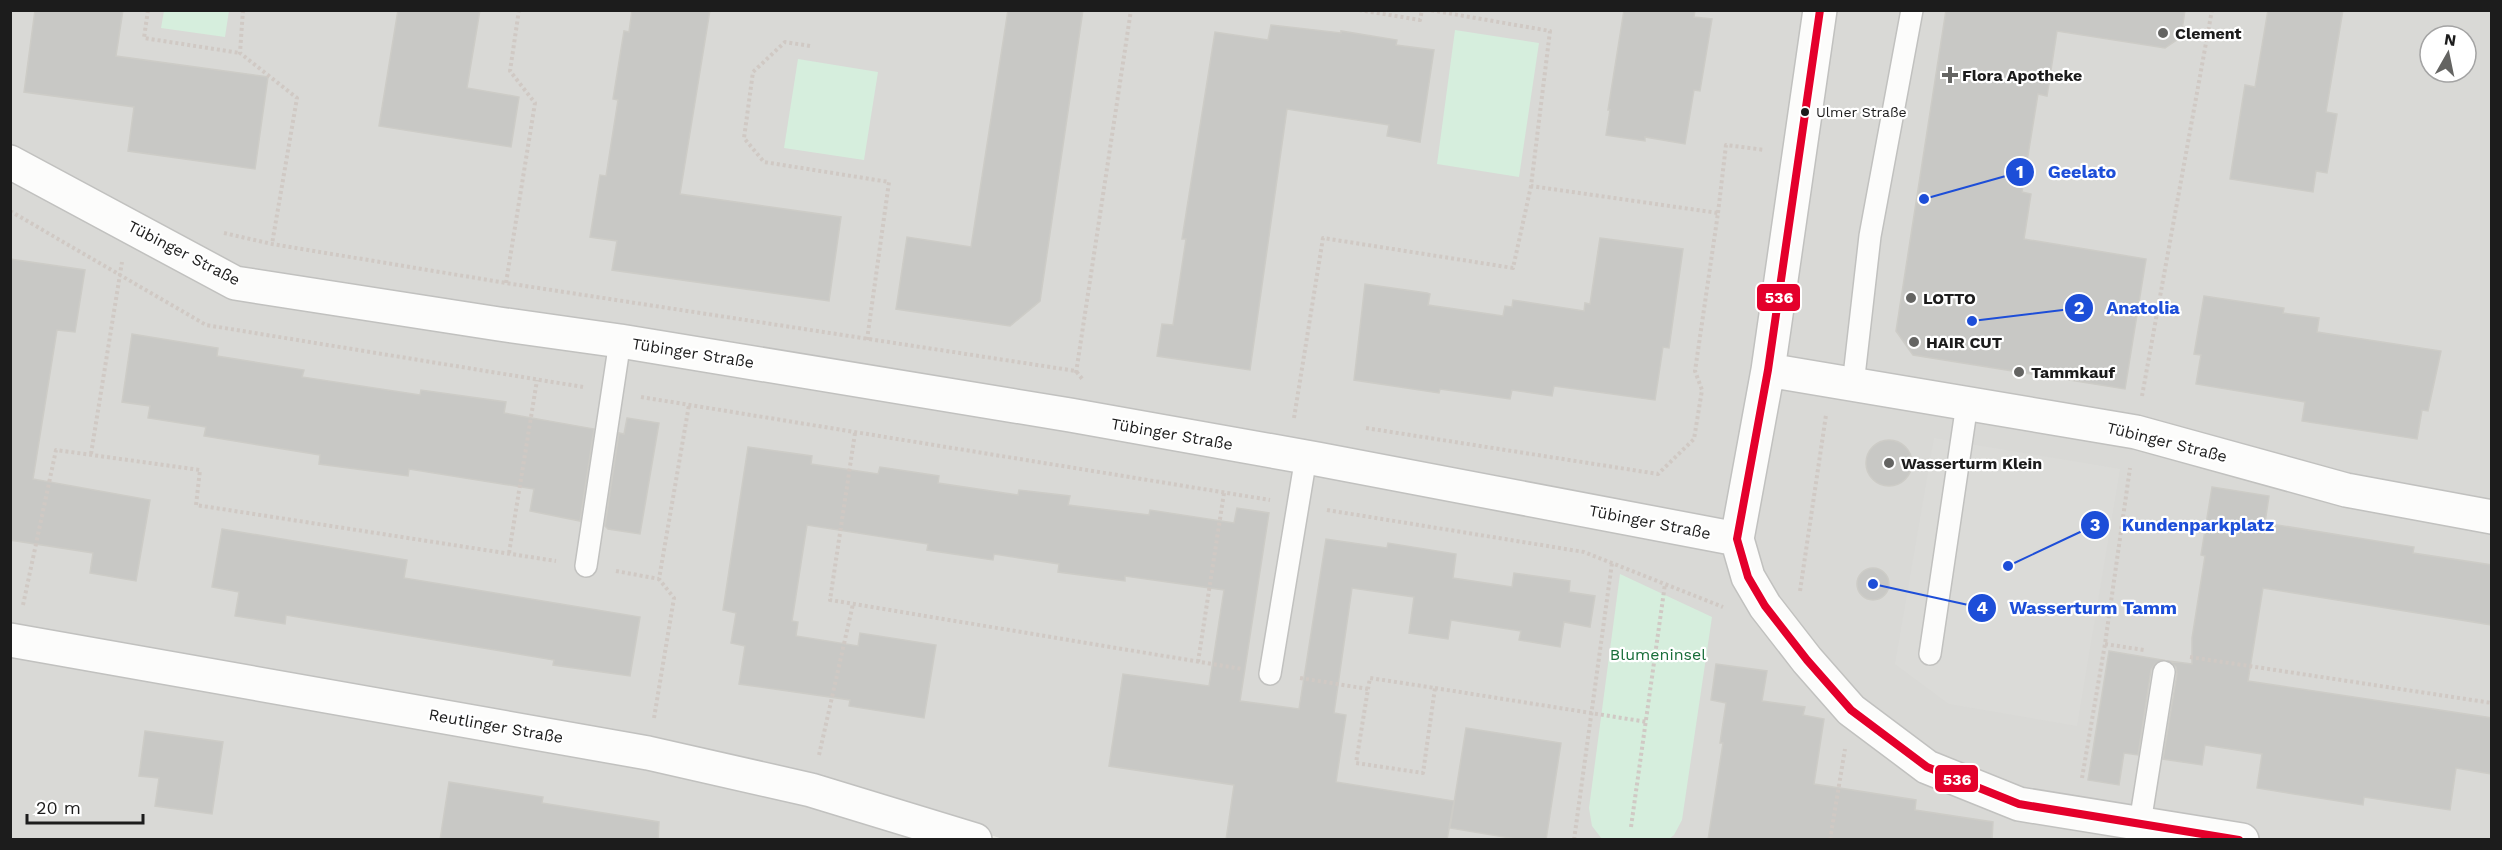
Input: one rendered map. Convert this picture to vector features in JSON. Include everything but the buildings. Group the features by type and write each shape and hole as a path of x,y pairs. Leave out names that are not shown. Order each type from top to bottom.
{"street":[{"path":"1820,10 1768,370 1737,538 1748,577 1765,606 1851,710 1926,767 2019,804 2242,840"},
{"name":"Tübinger Straße","path":"10,162 236,282 620,341 1070,415 1737,538"},
{"name":"Tübinger Straße","path":"1768,370 2136,432 2346,490 2492,517"},
{"name":"Reutlinger Straße","path":"13,640 648,753 811,790 975,840"}],"lane":[{"path":"1853,385 1870,236 1912,10"},
{"path":"586,566 620,341"},
{"path":"1930,654 1967,404"},
{"path":"1270,674 1298,505 1297,456"},
{"path":"2140,823 2164,672"}],"path":[{"path":"148,10 144,38 240,53 297,98 272,244"},
{"path":"240,53 243,10"},
{"path":"499,324 535,103 510,71 519,10"},
{"path":"1070,415 1131,10"},
{"path":"1359,10 1420,20 1422,10"},
{"path":"1297,456 1294,417 1323,238 1513,268 1531,186 1550,31 1430,10"},
{"path":"2076,814 2105,644 2136,432 2212,10"},
{"path":"810,46 785,42 753,72 744,138 764,162 889,182 861,381"},
{"path":"1365,428 1658,474 1694,439 1702,390 1695,370 1726,145 1798,155"},
{"path":"1531,186 1718,213"},
{"path":"10,211 206,325 1584,552 1725,608"},
{"path":"91,454 128,225"},
{"path":"216,231 272,244 506,283 1076,371 1087,386"},
{"path":"509,553 537,380"},
{"path":"659,579 689,405"},
{"path":"1793,641 1827,409"},
{"path":"1282,415 1306,419"},
{"path":"855,432 830,600 1368,689"},
{"path":"13,640 56,450 200,470 196,505 509,553 659,579 674,598 648,753"},
{"path":"1198,662 1224,493"},
{"path":"1574,840 1612,563"},
{"path":"1631,827 1665,584"},
{"path":"811,790 853,604"},
{"path":"2105,644 2152,651"},
{"path":"2187,657 2492,703"},
{"path":"1435,688 1423,773 1356,763 1370,678 1435,688 1647,722"},
{"path":"1830,840 1851,710"}],"shaded area":[{"path":"10,11 2491,11 2491,839 1003,839 830,785 11,630"},
{"path":"1934,438 2120,469 2077,726 1949,704 1895,664"},
{"path":"10,648 723,773 945,839 11,839"}],"green space":[{"path":"164,11 229,11 225,37 161,28"},
{"path":"1455,30 1539,43 1519,177 1437,164"},
{"path":"798,59 878,72 864,160 784,148"},
{"name":"Blumeninsel","path":"1620,574 1712,617 1682,820 1674,835 1669,839 1602,839 1592,826 1589,808"}],"transit line":[{"name":"536","path":"1820,10 1768,370 1737,539 1748,577 1765,606 1807,660 1851,710 1927,767 2019,804 2239,840"}],"place":[{"name":"Clement","path":"2163,33"},
{"name":"Flora Apotheke","path":"1950,75"},
{"name":"Ulmer Straße","path":"1805,112"},
{"name":"Geelato","path":"1924,199"},
{"name":"LOTTO","path":"1911,298"},
{"name":"Anatolia","path":"1972,321"},
{"name":"HAIR CUT","path":"1914,342"},
{"name":"Tammkauf","path":"2019,372"},
{"name":"Wasserturm Klein","path":"1889,463"},
{"name":"Kundenparkplatz","path":"2008,566"},
{"name":"Wasserturm Tamm","path":"1873,584"}]}
